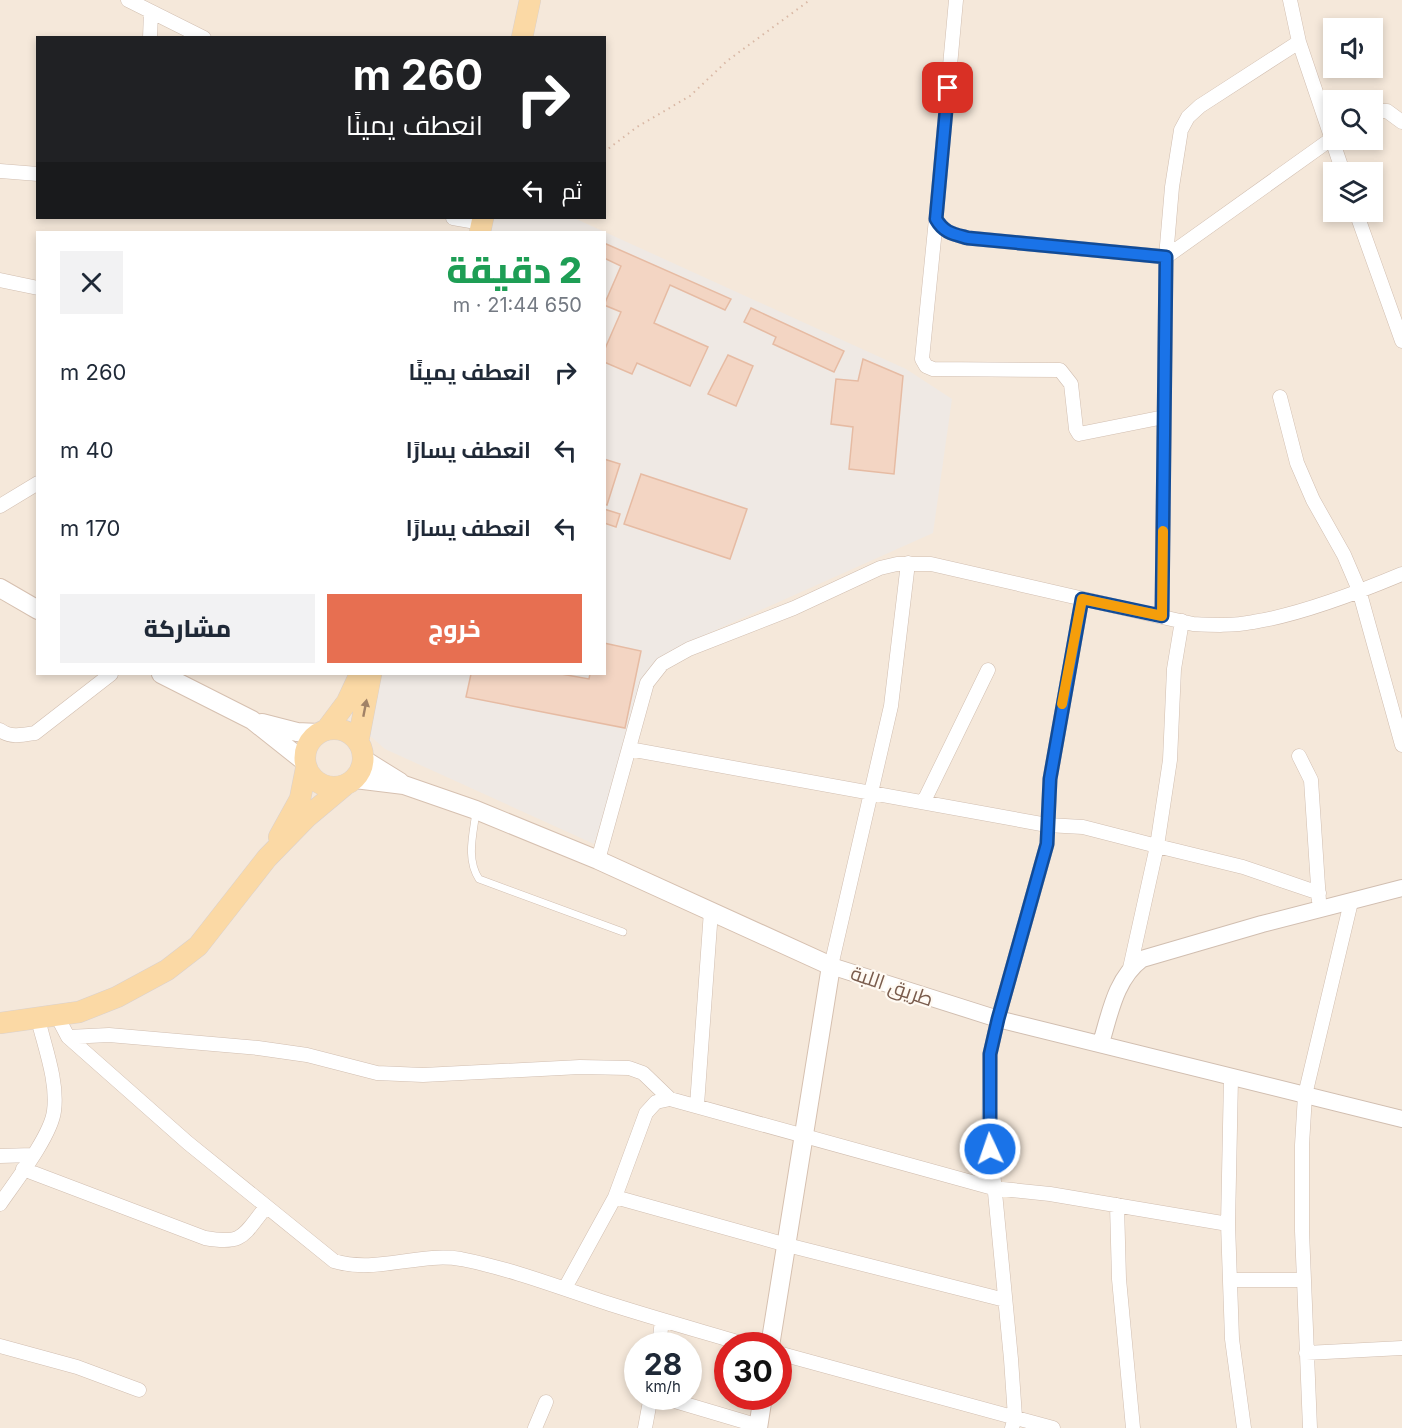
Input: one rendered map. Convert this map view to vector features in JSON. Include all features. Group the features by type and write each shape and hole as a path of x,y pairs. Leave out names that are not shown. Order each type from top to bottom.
{"main road":[{"path":"522,36 530,0"},
{"path":"0,588 36,608"},
{"path":"163,675 252,720 297,732 340,730 361,750"},
{"path":"267,858 300,799 308,745 347,702 360,675"},
{"path":"0,1023 79,1012 117,997 175,964 198,946 267,858 308,817 350,782 362,766 361,750 371,675"},
{"path":"252,720 305,765 318,783 326,787 350,782"},
{"name":"طريق اللبة","path":"361,750 404,785"},
{"name":"طريق اللبة","path":"350,782 404,785 476,810 598,860 831,966"},
{"path":"772,1332 831,966"},
{"path":"758,1427 761,1410"}],"street":[{"path":"128,0 200,36"},
{"path":"956,0 922,358 926,366 933,369 958,371 1060,370 1071,384 1076,429 1079,434 1164,417"},
{"path":"1290,0 1299,42 1323,112"},
{"path":"150,36 151,12"},
{"path":"1162,616 1166,257 1172,187 1181,130 1188,117 1200,106 1299,42"},
{"path":"1383,111 1387,111 1402,122"},
{"path":"936,219 941,228 949,234 968,238 1166,257 1323,144"},
{"path":"0,171 36,174"},
{"path":"458,219 482,224"},
{"path":"1360,222 1402,341"},
{"path":"0,280 36,288"},
{"path":"1280,397 1297,463 1344,555 1359,590 1398,714 1402,745"},
{"path":"0,506 36,484"},
{"path":"598,860 647,683 662,664 689,649 794,608 880,568 908,563 931,564 1182,621 1221,625 1252,623 1280,617 1402,574"},
{"path":"831,966 891,706 908,563"},
{"path":"1013,1422 1005,1300 993,1188 988,1090 990,1054 1047,844 1050,779 1082,599"},
{"path":"1101,1043 1118,990 1130,968 1157,846 1170,760 1174,669 1182,621"},
{"path":"924,801 988,670"},
{"path":"0,730 4,734 20,736 35,733 110,675"},
{"path":"629,748 1047,825 1083,827 1243,867 1319,901"},
{"path":"1299,756 1311,780 1319,901"},
{"path":"1130,968 1142,959 1319,901 1351,902 1402,888"},
{"path":"1310,1428 1304,1280 1302,1145 1305,1095 1351,902"},
{"path":"697,1105 711,911"},
{"name":"طريق اللبة","path":"831,966 998,1019 1402,1119"},
{"path":"48,1018 266,1207 322,1253 344,1264 367,1265 451,1258 512,1271 714,1335"},
{"path":"0,1204 50,1128 54,1112 54,1091 48,1018"},
{"path":"68,1037 109,1035 258,1048 307,1055 377,1073 423,1075 629,1068 644,1073 670,1099"},
{"path":"1232,1078 1228,1224 1232,1339 1244,1428"},
{"path":"565,1288 615,1197 646,1113 656,1102 670,1099 993,1188 1117,1205 1228,1224"},
{"path":"0,1156 32,1155"},
{"path":"23,1169 205,1238 227,1242 235,1241 244,1235 266,1207"},
{"path":"615,1197 787,1245 1005,1300"},
{"path":"1117,1205 1119,1278 1133,1428"},
{"path":"1230,1280 1304,1280"},
{"path":"661,1332 662,1320"},
{"path":"0,1346 77,1367 139,1390"},
{"path":"1306,1353 1402,1348"},
{"path":"792,1357 1013,1422 1053,1428"},
{"path":"536,1428 546,1402"},
{"path":"645,1428 648,1410"},
{"path":"702,1410 758,1427"}],"lane":[{"path":"476,810 471,859 472,868 479,879 624,932"}],"path":[{"path":"606,150 637,127 690,96 727,61 810,0"}],"shaded area":[{"path":"0,0 1402,0 1402,1428 0,1428"},
{"path":"483,219 576,219 603,231 480,231"},
{"path":"606,233 906,369 952,399 933,533 678,647 661,659 629,734 594,844 385,749 368,734 383,675 606,675"}],"building":[{"path":"606,244 731,299 725,310 670,285 654,323 708,347 690,386 637,363 632,374 606,363 606,346 621,312 606,306 606,300 621,266 606,259"},
{"path":"751,308 844,351 834,372 773,344 776,337 744,322"},
{"path":"728,355 753,366 736,406 708,394"},
{"path":"863,359 903,376 894,474 849,469 853,427 831,424 836,379 858,381"},
{"path":"606,460 620,464 606,505"},
{"path":"641,474 747,509 730,559 624,524"},
{"path":"606,510 620,514 616,527 606,524"},
{"path":"606,643 641,651 625,728 466,697 471,675 567,675 589,679 590,675 606,675"}],"slow traffic":[{"path":"1062,704 1082,599 1162,616 1163,531"}],"route":[{"path":"948,88 936,219 941,228 949,234 968,238 1166,257 1162,616 1082,599 1050,779 1047,844 990,1054 988,1090 990,1149"}]}
